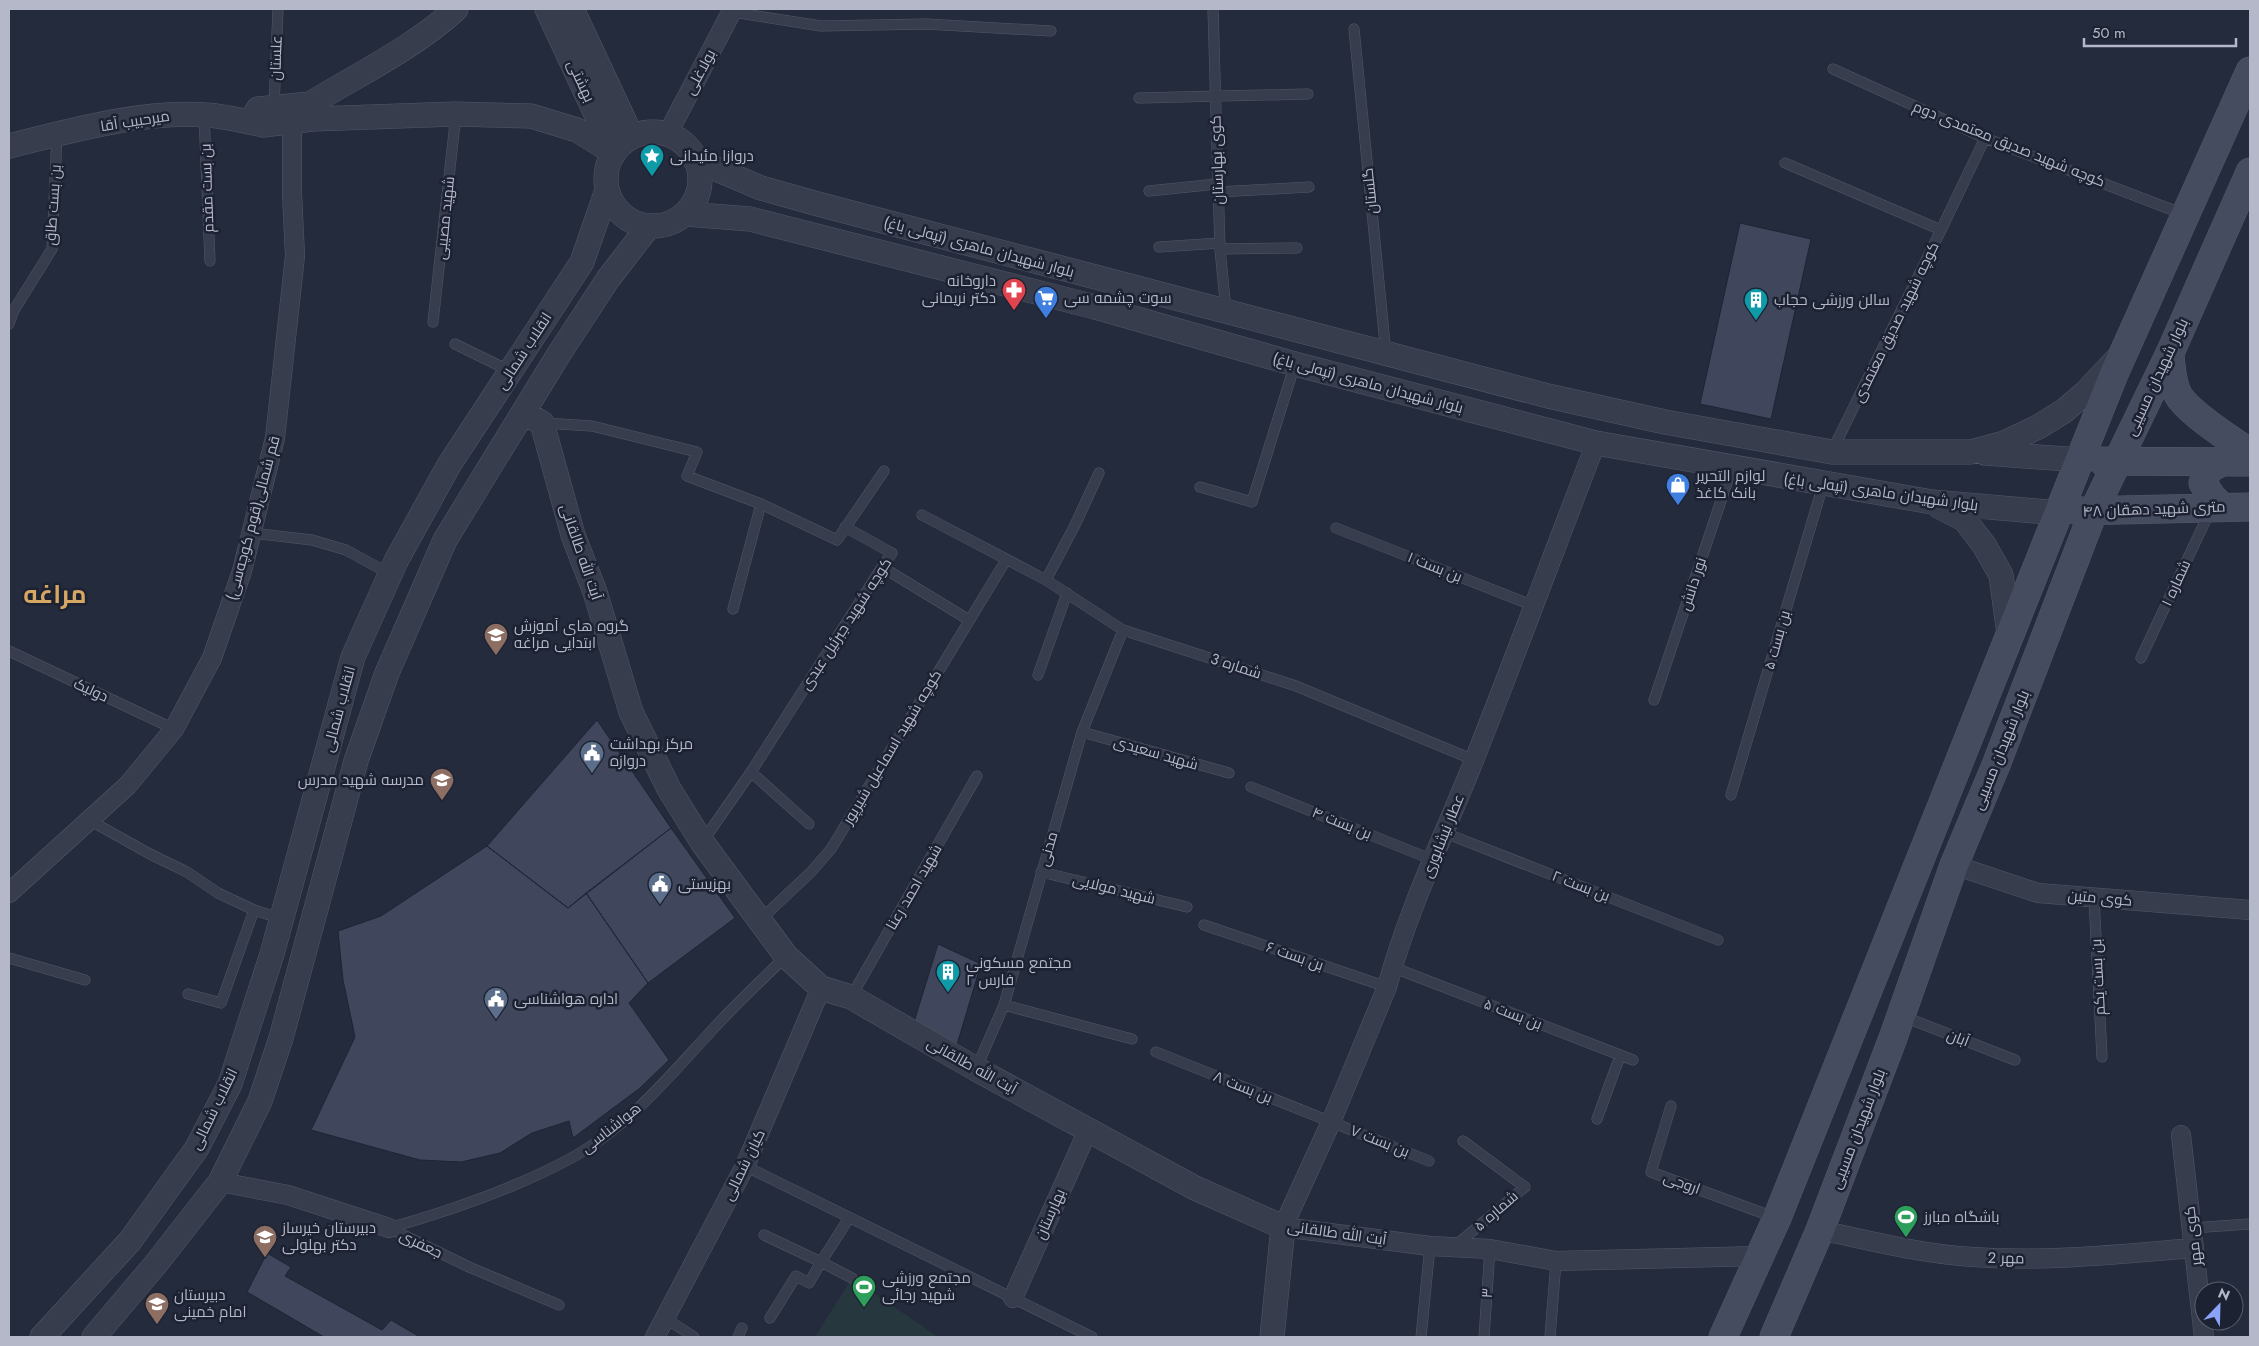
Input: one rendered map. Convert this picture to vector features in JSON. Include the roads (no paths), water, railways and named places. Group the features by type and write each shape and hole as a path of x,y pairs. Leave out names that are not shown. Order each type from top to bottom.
{"main road":[{"path":"1723,1337 1777,1218 2009,634 2126,349 2250,71"},
{"name":"بلوار شهیدان مسیبی","path":"1774,1337 1820,1230 1901,1016 1954,865 1996,765 2094,510 2170,353 2250,172"},
{"path":"2145,307 2151,321 2159,330 2170,330 2184,322"},
{"path":"2170,353 2172,374 2180,397 2214,428 2250,453"},
{"path":"2080,460 2237,462"},
{"path":"2217,507 2203,483 2208,469 2237,462"},
{"name":"۴۸ متری شهید دهقان","path":"2059,512 2250,507"},
{"path":"2021,607 2035,605 2044,609 2051,621"}],"street":[{"path":"305,115 445,19 456,9"},
{"name":"بهشتی","path":"548,9 614,153"},
{"name":"بهشتی","path":"572,9 632,137"},
{"name":"بولاغلی","path":"667,134 733,10"},
{"name":"میرحبیب آقا","path":"9,146 57,134 168,114 456,114 531,116 577,130 614,153"},
{"name":"قم شمالی(قوم کوچه‌سی)","path":"9,893 128,786 174,729 212,658 242,571 275,438 295,256 292,193 305,115"},
{"path":"655,132 667,134 688,148 696,160 699,188 694,202 685,214 662,226 634,223 622,215 613,204 607,190 606,171 614,153 632,137 655,132"},
{"name":"بلوار شهیدان ماهری (تپه‌لی باغ)","path":"696,160 761,188 1386,354 1548,396 1655,420 1832,452 1971,452 2080,460"},
{"name":"انقلاب شمالی","path":"42,1337 130,1241 197,1148 230,1084 282,919 353,657 390,574 449,465 582,262 607,190"},
{"name":"بلوار شهیدان ماهری (تپه‌لی باغ)","path":"685,214 750,218 1095,308 1295,364 1596,443 1823,485 1932,502 2059,512"},
{"name":"انقلاب شمالی","path":"95,1336 155,1265 220,1182 260,1101 281,1038 356,761 387,673 445,540 495,456 533,418 559,354 608,279 649,226"},
{"name":"بلوار شهیدان ماهری (تپه‌لی باغ)","path":"1971,452 2004,443 2038,427 2064,411 2085,393 2126,349"},
{"name":"آیت الله طالقانی","path":"533,418 573,535 595,592 631,712 669,789 702,842 786,956 821,988 851,997 976,1069 1196,1188 1283,1227 1430,1246 1490,1249 1556,1260 1760,1256"},
{"name":"عطار نیشابوری","path":"1283,1227 1331,1122 1387,987 1392,967 1433,860 1474,760 1596,443"},
{"path":"1823,485 1832,481 1839,470 1837,458 1832,452"},
{"path":"1932,502 1965,520 1984,545 2001,575 2009,634"},
{"name":"کوی متین","path":"1954,865 2038,893 2250,910"},
{"name":"کیان شمالی","path":"655,1337 745,1166 821,988"},
{"name":"بهارستان","path":"1013,1298 1088,1130"},
{"name":"کوی مهر","path":"2181,1135 2204,1337"},
{"name":"جعفری","path":"220,1182 288,1195 389,1228"},
{"path":"1272,1337 1283,1227"},
{"name":"مهر 2","path":"1820,1230 1887,1245 1972,1258 2076,1259 2194,1248"},
{"path":"70,1308 70,1321 77,1331 95,1336"}],"lane":[{"name":"علستان","path":"265,114 278,9"},
{"name":"کوی بهارستان","path":"1212,9 1220,246 1226,311"},
{"path":"733,10 821,26 926,24 1052,31"},
{"name":"گلستان","path":"1354,29 1386,354"},
{"name":"کوچه شهید صدیق معتمدی دوم","path":"1833,69 1985,138 2187,215"},
{"path":"1139,98 1308,94"},
{"name":"شهید مصیبی","path":"433,322 456,114"},
{"name":"بن بست مقدم","path":"210,261 212,115"},
{"name":"بن بست طاق","path":"9,324 14,310 52,248 57,134"},
{"name":"کوچه شهید صدیق معتمدی","path":"1832,452 1985,138"},
{"path":"1785,163 1941,230"},
{"path":"1148,191 1309,187"},
{"path":"1159,247 1297,248"},
{"path":"455,344 511,371"},
{"path":"1200,487 1252,502 1295,364"},
{"path":"533,418 592,426 697,452 687,476 761,504 837,540 884,471"},
{"name":"نور دانش","path":"1654,700 1732,468"},
{"path":"1046,580 1075,525 1099,472"},
{"name":"بن بست ۵","path":"1731,795 1823,485"},
{"path":"733,609 761,504"},
{"name":"شماره ۱","path":"2141,658 2217,507"},
{"name":"شماره 3","path":"922,515 1046,580 1123,630 1296,686 1474,760"},
{"name":"کوچه شهید جبرئیل عبدی","path":"702,842 751,772 892,553 845,527"},
{"name":"بن بست ۱","path":"1336,528 1534,606"},
{"path":"252,533 312,540 346,550 390,574"},
{"name":"کوچه شهید اسماعیل شیرپور","path":"760,920 811,872 830,849 1006,560"},
{"path":"882,567 969,620"},
{"path":"1038,674 1066,593"},
{"name":"مدنی","path":"976,1069 1004,1005 1082,732 1123,630"},
{"name":"دولیک","path":"9,651 174,729"},
{"name":"شهید سعیدی","path":"1082,732 1229,774"},
{"path":"751,772 809,824"},
{"name":"شهید احمد رعنا","path":"851,997 977,776"},
{"name":"بن بست ۴","path":"1250,787 1433,860"},
{"path":"89,820 187,872 218,893 254,910 282,919"},
{"name":"بن بست ۲","path":"1445,832 1718,940"},
{"name":"شهید مولایی","path":"1041,872 1188,907"},
{"name":"بن بست یکم","path":"2094,898 2102,1056"},
{"path":"188,994 221,1003 254,910"},
{"name":"بن بست ۶","path":"1204,925 1387,987"},
{"name":"هواشناسی","path":"389,1228 441,1214 506,1188 576,1155 618,1125 659,1088 715,1027 786,956"},
{"path":"9,958 85,980"},
{"name":"بن بست ۵","path":"1392,967 1633,1060"},
{"path":"1004,1005 1132,1039"},
{"name":"آبان","path":"1901,1016 2014,1060"},
{"name":"بن بست ۸","path":"1156,1052 1331,1122"},
{"path":"1597,1119 1620,1056"},
{"name":"اروجی","path":"1671,1106 1651,1172 1777,1218"},
{"name":"بن بست ۷","path":"1331,1122 1429,1161"},
{"name":"شماره ۵","path":"1455,1247 1525,1187 1463,1140"},
{"path":"745,1166 1092,1337"},
{"path":"770,1318 796,1276 809,1283 849,1218"},
{"path":"2192,1228 2249,1224"},
{"name":"جعفری","path":"389,1228 469,1268 559,1305"},
{"path":"764,1235 852,1278"},
{"path":"1421,1337 1430,1246"},
{"name":"۳","path":"1484,1337 1490,1249"},
{"path":"1550,1337 1556,1260"},
{"path":"666,1318 694,1337"}],"place":[{"name":"دروازا مئیدانی","path":"652,177"},
{"name":"داروخانه دكتر نریمانی","path":"1014,311"},
{"name":"سوت چشمه سی","path":"1046,319"},
{"name":"سالن ورزشی حجاب","path":"1756,321"},
{"name":"لوازم التحریر بانک کاغذ","path":"1678,506"},
{"name":"گروه های آموزش ابتدایی مراغه","path":"496,656"},
{"name":"مرکز بهداشت دروازه","path":"592,774"},
{"name":"مدرسه شهید مدرس","path":"442,801"},
{"name":"بهزیستی","path":"660,905"},
{"name":"مجتمع مسکونی فارس ۲","path":"948,993"},
{"name":"اداره هواشناسی","path":"496,1020"},
{"name":"باشگاه مبارز","path":"1906,1238"},
{"name":"دبیرستان خیرساز دکتر بهلولی","path":"265,1258"},
{"name":"مجتمع ورزشی شهید رجائی","path":"864,1308"},
{"name":"دبیرستان امام خمینی","path":"157,1325"}],"district":[{"name":"مراغه","path":"55,594"}]}
